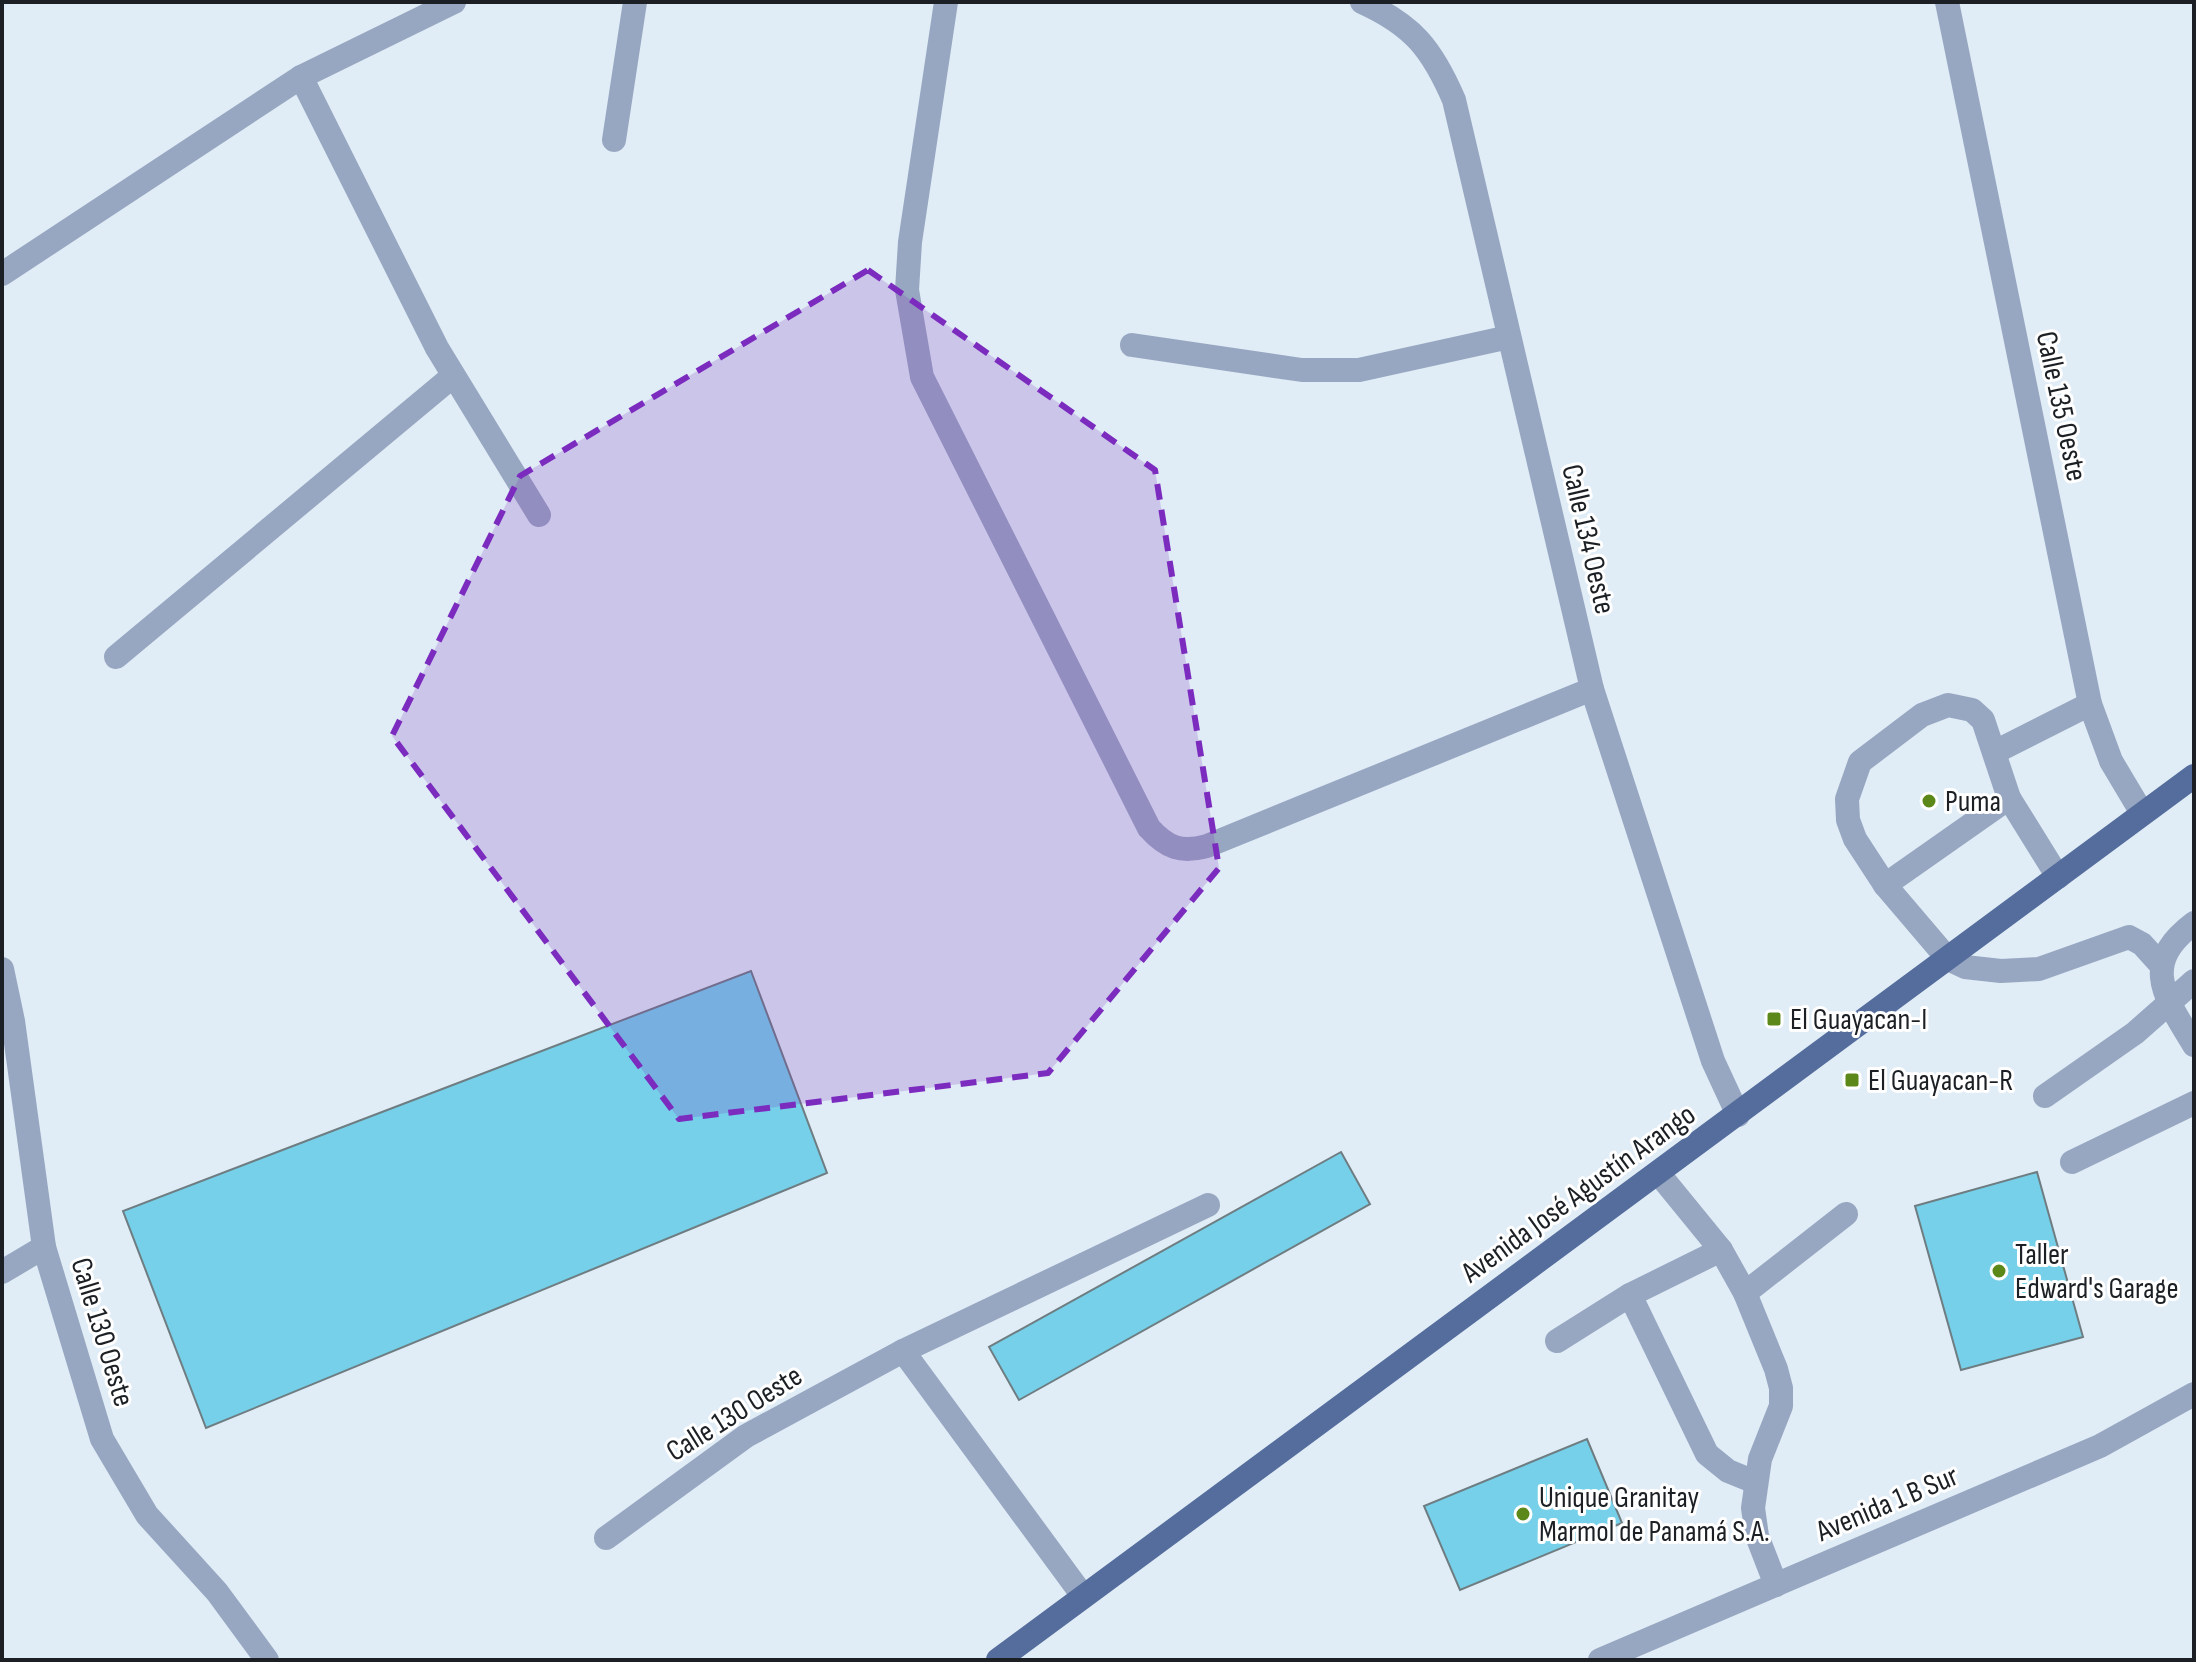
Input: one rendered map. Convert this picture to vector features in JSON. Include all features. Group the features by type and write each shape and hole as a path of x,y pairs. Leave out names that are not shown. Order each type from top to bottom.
{"main road":[{"name":"Avenida José Agustín Arango","path":"998,1660 2194,776"}],"street":[{"path":"2,274 301,77 454,2"},
{"path":"614,140 635,2"},
{"path":"946,2 908,266 908,302 922,377 1149,828 1158,838 1173,848 1189,851 1207,846 1592,689"},
{"name":"Calle 134 Oeste","path":"1362,2 1407,26 1437,61 1454,100 1592,689 1713,1061 1738,1115"},
{"name":"Calle 135 Oeste","path":"1947,2 2090,704 2111,761 2142,813"},
{"path":"301,77 453,376 539,515"},
{"path":"1132,345 1302,370 1359,370 1509,337"},
{"path":"116,657 453,376"},
{"path":"1995,752 2090,704"},
{"path":"2058,877 2009,798 1995,752 1978,713 1961,705 1948,705 1922,715 1860,762 1849,790 1848,820 1855,839 1885,885 1948,959 1965,967 2001,971 2039,969 2129,937 2142,944 2161,965"},
{"path":"1885,885 2009,798"},
{"path":"2194,923 2166,950 2161,965 2161,979 2169,1003 2194,1045"},
{"name":"Calle 130 Oeste","path":"2,969 16,1037 44,1247 102,1439 147,1515 217,1592 267,1660"},
{"path":"2045,1096 2135,1033 2194,981"},
{"path":"2072,1162 2194,1103"},
{"path":"1659,1174 1721,1250 1745,1293 1776,1369 1782,1397 1755,1482 1753,1508 1757,1536 1776,1585"},
{"name":"Calle 130 Oeste","path":"606,1538 746,1436 903,1351 1208,1205"},
{"path":"1745,1293 1846,1214"},
{"path":"2,1272 44,1247"},
{"path":"1557,1341 1630,1295 1721,1250"},
{"path":"1630,1295 1707,1454 1728,1471 1755,1482"},
{"path":"903,1351 1083,1596"},
{"name":"Avenida 1 B Sur","path":"1600,1660 2100,1446 2194,1394"}],"highlighted area":[{"path":"868,270 1155,470 1219,868 1048,1073 679,1119 392,736 520,476"}],"building":[{"path":"751,971 827,1173 206,1428 123,1211"},
{"path":"1341,1152 1370,1204 1019,1400 989,1347"},
{"name":"Taller Edward's Garage","path":"2037,1172 2083,1337 1961,1370 1915,1206"},
{"name":"Unique Granitay Marmol de Panamá S.A.","path":"1587,1439 1622,1523 1460,1590 1424,1506"}],"place":[{"name":"Puma","path":"1929,801"},
{"name":"El Guayacan-I","path":"1774,1019"},
{"name":"El Guayacan-R","path":"1852,1080"},
{"name":"Taller Edward's Garage","path":"1999,1271"},
{"name":"Unique Granitay Marmol de Panamá S.A.","path":"1523,1514"}]}
